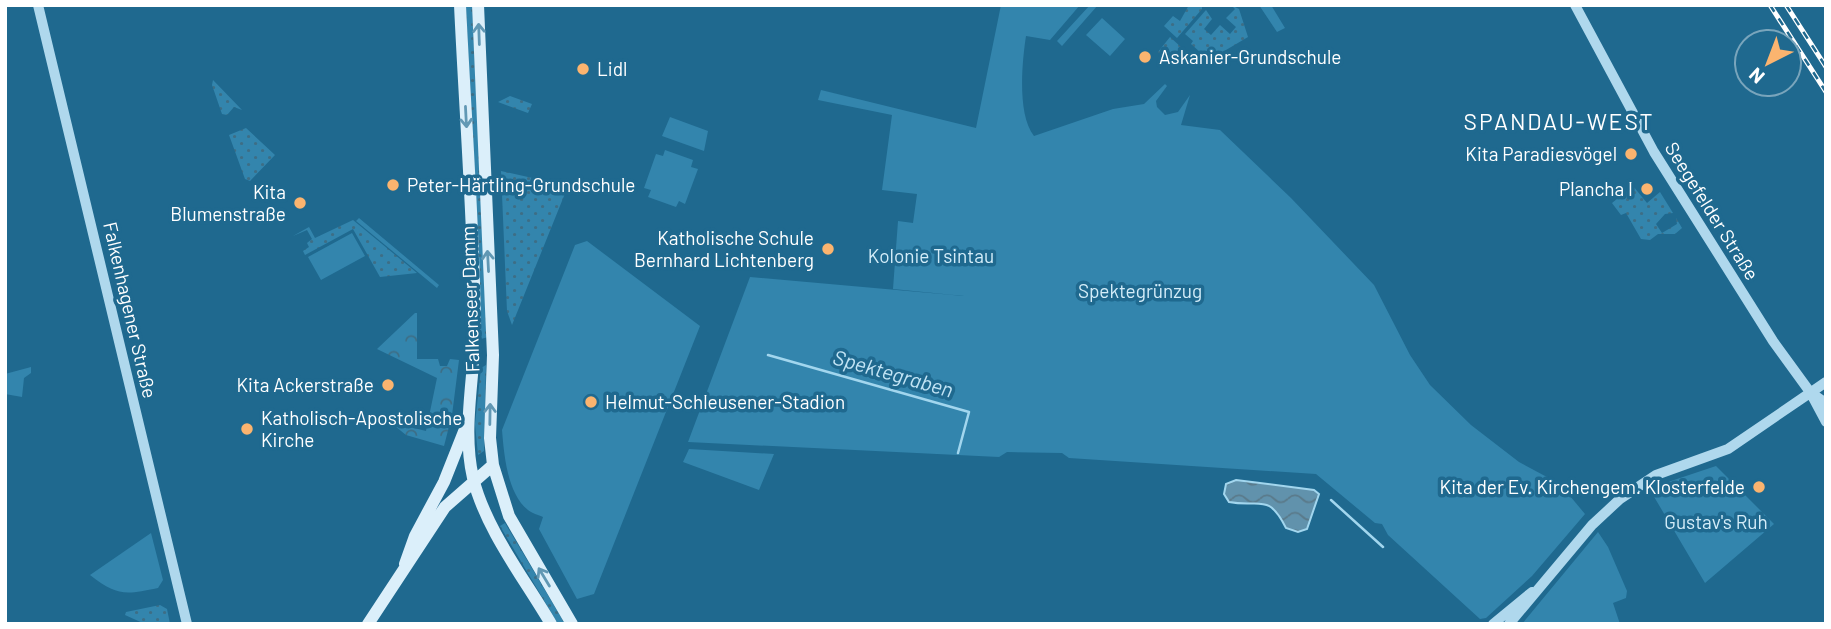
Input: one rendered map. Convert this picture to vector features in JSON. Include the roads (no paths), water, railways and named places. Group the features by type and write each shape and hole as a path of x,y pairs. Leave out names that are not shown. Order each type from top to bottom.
{"main road":[{"name":"Falkenseer Damm","path":"460,5 474,289 475,357 467,424"},
{"name":"Falkenseer Damm","path":"478,5 492,355 490,438 493,465 502,499 516,530 572,624"},
{"path":"475,357 492,355"},
{"path":"467,424 474,481 483,506 551,624"},
{"path":"403,571 415,536 444,482 467,424"},
{"path":"444,482 459,469 471,465 493,465"},
{"path":"368,624 445,507 493,465"},
{"path":"483,506 502,499"}],"street":[{"name":"Falkenhagener Straße","path":"38,5 187,624"},
{"name":"Seegefelder Straße","path":"1574,5 1654,152 1773,341 1810,392 1826,422"},
{"path":"1509,624 1599,518 1644,482 1728,449 1826,382"},
{"name":"Seegefelder Straße","path":"1810,392 1826,403"},
{"path":"1493,624 1539,586"}],"water":[{"path":"1236,480 1314,490 1319,494 1307,529 1298,532 1286,528 1280,517 1268,506 1229,502 1224,494 1226,484"}],"waterway":[{"name":"Spektegraben","path":"768,355 969,412 958,453"},
{"name":"Spektegraben","path":"1331,500 1383,547"}],"railway":[{"path":"1770,5 1826,92"},
{"path":"1786,5 1826,67"}],"place":[{"name":"Askanier-Grundschule","path":"1145,57"},
{"name":"Lidl","path":"583,69"},
{"name":"Kita Paradiesvögel","path":"1631,154"},
{"name":"Peter-Härtling-Grundschule","path":"393,185"},
{"name":"Plancha I","path":"1647,189"},
{"name":"Kita Blumenstraße","path":"300,203"},
{"name":"Katholische Schule Bernhard Lichtenberg","path":"828,249"},
{"name":"Kita Ackerstraße","path":"388,385"},
{"name":"Helmut-Schleusener-Stadion","path":"591,402"},
{"name":"Katholisch-Apostolische Kirche","path":"247,429"},
{"name":"Kita der Ev. Kirchengem. Klosterfelde","path":"1759,487"}],"district":[{"name":"SPANDAU-WEST","path":"1559,122"}],"park label":[{"name":"Kolonie Tsintau","path":"931,256"},
{"name":"Spektegrünzug","path":"1140,291"},
{"name":"Gustav's Ruh","path":"1716,522"}]}
